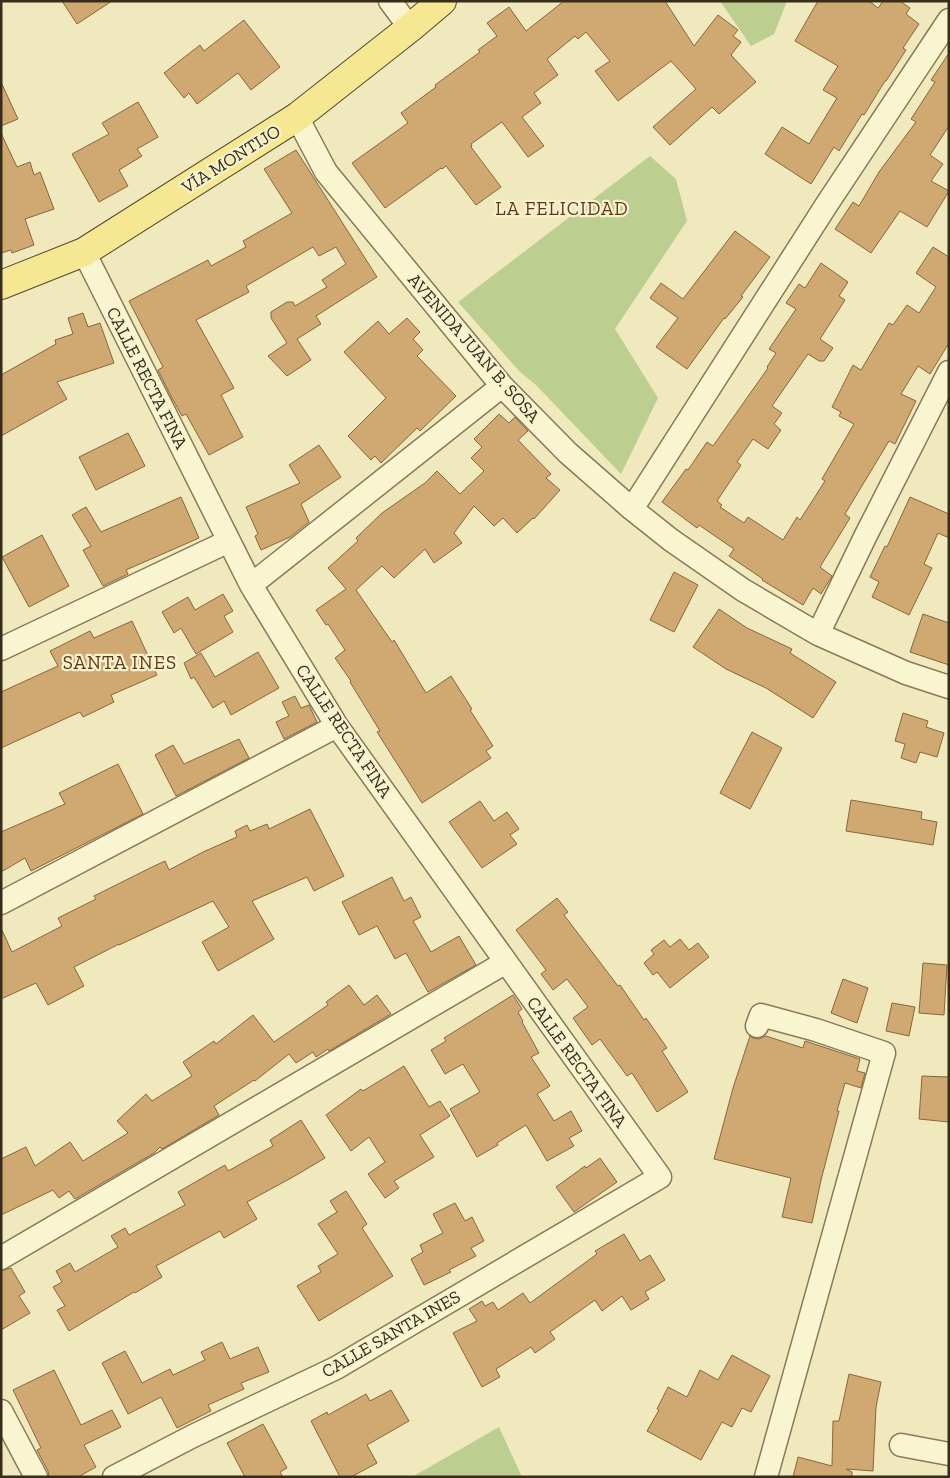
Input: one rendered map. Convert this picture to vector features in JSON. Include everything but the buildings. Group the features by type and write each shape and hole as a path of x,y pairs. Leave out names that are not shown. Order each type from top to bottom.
{"main road":[{"name":"VÍA MONTIJO","path":"1,285 84,252 297,117 442,1"}],"street":[{"path":"390,1 410,28"},
{"path":"632,509 821,212 949,20"},
{"name":"AVENIDA JUAN B. SOSA","path":"297,117 326,172 502,386 568,453 632,509 671,540 742,590 818,634 906,673 949,687"},
{"name":"CALLE RECTA FINA","path":"84,252 251,585 337,726 660,1177"},
{"path":"818,634 949,372"},
{"path":"251,585 502,386"},
{"path":"1,649 228,540"},
{"path":"1,903 337,726"},
{"path":"1,1258 506,962"},
{"path":"757,1026 761,1015 816,1030 884,1053 766,1477"},
{"name":"CALLE SANTA INES","path":"114,1477 193,1436 336,1368 660,1177"},
{"path":"1,1411 36,1477"},
{"path":"901,1445 949,1454"}],"green space":[{"path":"720,1 787,1 774,34 751,46"},
{"path":"650,156 676,179 687,221 615,329 658,398 621,474 536,385 520,372 458,302"},
{"path":"499,1427 522,1477 412,1477"}],"district":[{"name":"LA FELICIDAD","path":"562,208"},
{"name":"SANTA INES","path":"120,662"}]}
